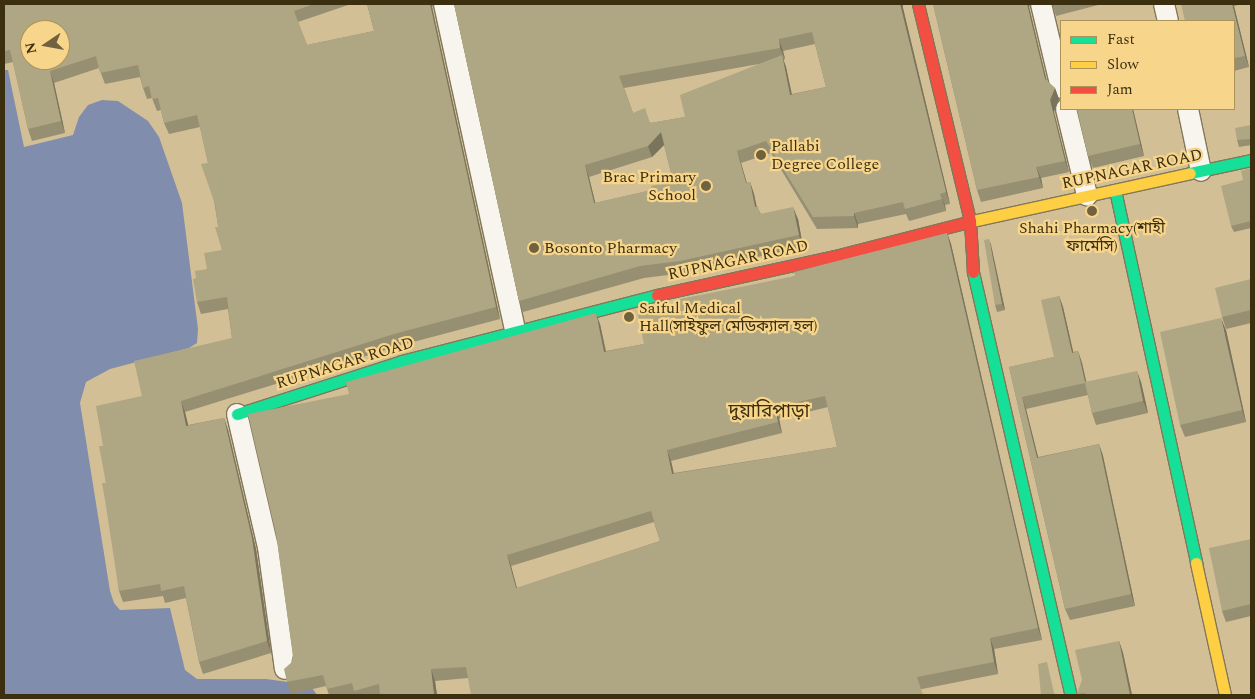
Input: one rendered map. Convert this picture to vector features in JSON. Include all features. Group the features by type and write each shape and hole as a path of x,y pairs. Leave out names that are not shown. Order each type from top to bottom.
{"street":[{"path":"444,4 515,330"},
{"path":"918,4 970,221 972,268 980,305 1071,695"},
{"path":"1041,4 1060,84"},
{"path":"1164,4 1168,20"},
{"path":"1066,110 1087,195"},
{"path":"1188,110 1201,170"},
{"name":"RUPNAGAR ROAD","path":"237,414 402,361 515,330 970,221 1251,160"},
{"path":"1115,190 1225,695"},
{"path":"237,414 268,547 285,669"}],"water":[{"path":"4,70 8,70 24,147 73,135 79,117 88,105 102,100 118,101 148,121 159,137 182,203 198,329 197,343 189,348 110,369 86,382 80,403 110,591 114,603 120,610 170,608 185,670 197,679 266,679 310,685 317,695 4,695"}],"building":[{"path":"4,4 314,4 294,11 307,45 374,31 367,4 430,4 496,307 394,334 181,401 186,426 224,418 252,538 267,641 199,662 184,586 161,591 160,584 119,591 102,483 106,483 99,446 103,446 96,406 142,396 134,361 232,338 227,297 197,302 193,279 196,278 195,271 207,269 204,253 222,250 215,227 218,227 215,204 201,164 208,163 197,115 164,123 158,98 152,99 149,86 143,88 138,65 100,73 96,56 70,64 70,20 20,20 20,70 53,70 50,71 61,121 28,129 10,50 4,51"},
{"path":"454,4 900,4 946,192 940,194 942,199 905,209 903,202 854,213 854,216 813,217 766,141 737,151 746,183 750,182 755,207 758,206 760,214 793,207 799,235 680,261 640,266 519,301","holes":["812,32 826,87 790,95 782,55 680,95 685,117 650,123 645,108 633,113 619,76 780,48 779,39","661,132 673,181 651,186 652,190 594,203 585,165 648,146"]},
{"path":"933,4 1027,4 1045,79 1055,88 1050,100 1065,161 1036,167 1039,177 977,190"},
{"path":"1181,4 1232,4 1245,56 1235,58 1235,20 1185,20"},
{"path":"1077,110 1132,110 1140,144 1088,156"},
{"path":"1251,125 1251,139 1237,140 1235,128"},
{"path":"1251,168 1251,221 1231,226 1221,186 1243,180 1241,171"},
{"path":"947,233 1038,628 990,638 994,662 917,677 923,695 471,695 466,667 431,669 434,695 380,695 379,684 354,691 352,683 327,689 323,675 287,682 284,669 292,662 293,656 276,534 248,414 349,394 346,382 596,313 604,352 644,344 638,315 677,306 675,300 795,276 794,272","holes":["825,396 837,447 672,474 667,450 778,422 775,407","651,511 660,541 516,588 507,555"]},
{"path":"989,239 1002,304 995,305 984,240"},
{"path":"1251,279 1251,310 1222,317 1215,288"},
{"path":"1059,296 1072,353 1078,351 1085,382 1137,371 1143,401 1092,413 1085,383 1022,397 1037,458 1099,444 1131,594 1065,609 1009,367 1054,357 1041,300"},
{"path":"1221,318 1242,410 1180,425 1160,332"},
{"path":"1251,539 1251,604 1222,611 1209,548"},
{"path":"1119,641 1130,695 1077,694 1082,680 1075,650"},
{"path":"1047,662 1056,695 1041,695 1038,664"}],"traffic: fast":[{"path":"1190,173 1251,160"},
{"path":"1115,190 1196,563"},
{"path":"973,272 1071,695"},
{"path":"237,414 402,361 657,295"}],"traffic: slow":[{"path":"968,222 1190,173"},
{"path":"1196,563 1225,695"}],"traffic: jam":[{"path":"918,4 970,221 973,272"},
{"path":"657,295 843,254 968,222"}],"place":[{"name":"Pallabi Degree College","path":"761,155"},
{"name":"Brac Primary School","path":"706,186"},
{"name":"Shahi Pharmacy(শাহী ফার্মেসি)","path":"1092,211"},
{"name":"Bosonto Pharmacy","path":"534,248"},
{"name":"Saiful Medical Hall(সাইফুল মেডিক্যাল হল)","path":"629,317"}],"district":[{"name":"দুয়ারিপাড়া","path":"769,412"}]}
